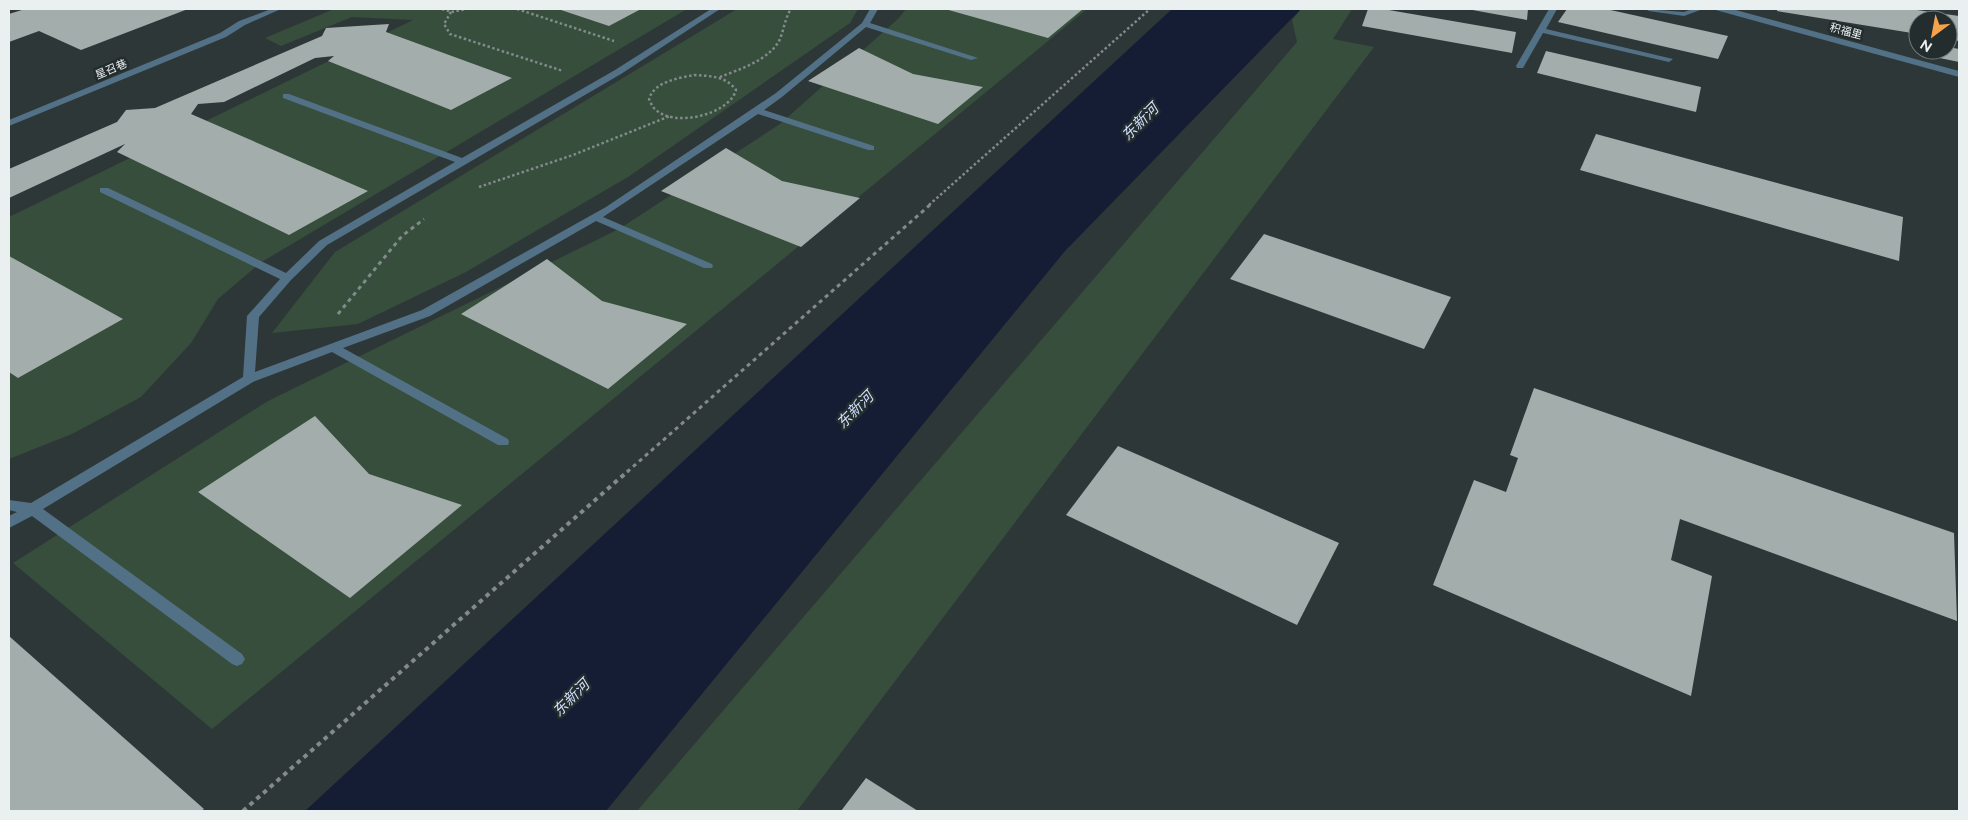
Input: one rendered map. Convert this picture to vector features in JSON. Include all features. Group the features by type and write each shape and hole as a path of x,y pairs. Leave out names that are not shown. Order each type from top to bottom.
{"street":[{"name":"星召巷","path":"9,123 223,34 242,22 277,9"},
{"path":"250,379 253,316 287,278 323,243 618,72 716,9"},
{"path":"9,523 250,379 426,313 595,217 779,95 865,24 874,9"},
{"path":"1520,66 1553,9"},
{"path":"1649,9 1684,14 1699,9"},
{"name":"积福里","path":"1716,9 1727,9 1959,74"},
{"path":"865,24 974,58"},
{"path":"1541,30 1669,58"},
{"path":"286,96 463,162"},
{"path":"756,110 871,148"},
{"path":"104,190 287,278"},
{"path":"595,217 708,266"},
{"path":"333,348 503,442"},
{"path":"9,505 33,509 237,659"}],"path":[{"path":"442,9 452,12 467,9"},
{"path":"517,9 616,42 622,50 605,67 657,87"},
{"path":"720,77 756,61 778,43 790,9"},
{"path":"243,811 1150,9"},
{"path":"452,12 444,24 450,34 569,73"},
{"path":"694,75 720,77 729,81 734,87 736,94 733,101 725,107 699,116 670,116 652,107 649,100 651,93 657,87 680,77 694,75"},
{"path":"474,190 501,178 573,155 670,116"},
{"path":"335,318 402,236 424,219"}],"green space":[{"path":"334,9 687,9 260,263 218,299 191,343 141,397 72,434 9,459 9,217 413,20 352,17 281,46 265,38"},
{"path":"737,9 858,9 850,23 628,177 466,272 358,324 272,333 335,252"},
{"path":"906,9 1087,9 212,729 13,563 268,401 619,229 780,124 899,18"},
{"path":"1301,9 1352,9 1333,39 1374,47 797,811 637,811 1297,42 1292,20"}],"water":[{"name":"东新河","path":"1172,9 1301,9 1065,251 606,811 305,811"}],"building":[{"path":"25,9 188,9 81,50 39,31 9,42 9,14"},
{"path":"558,9 641,9 609,26"},
{"path":"945,9 1083,9 1048,38"},
{"path":"1368,9 1383,9 1516,32 1512,53 1362,26"},
{"path":"1467,9 1528,9 1527,20"},
{"path":"1567,9 1606,9 1728,36 1718,59 1558,22"},
{"path":"1777,9 1917,10 1908,10 1908,32 1777,11"},
{"path":"1958,16 1959,16 1958,41"},
{"path":"389,24 386,32 512,78 451,110 328,61 334,56 315,58 224,102 198,104 191,114 368,191 289,235 117,152 125,144 9,198 9,169 117,122 126,110 155,108 322,36 326,28"},
{"path":"859,48 913,74 983,87 938,124 808,81"},
{"path":"1958,49 1959,49 1959,62 1949,60 1958,60"},
{"path":"1546,51 1701,87 1696,112 1537,73"},
{"path":"1596,134 1903,217 1899,261 1580,170"},
{"path":"726,148 782,181 860,198 801,247 661,191"},
{"path":"1264,234 1451,297 1424,349 1230,279"},
{"path":"9,256 123,319 18,378 9,372"},
{"path":"547,259 602,301 687,324 608,389 461,314"},
{"path":"1534,388 1954,533 1957,621 1680,519 1671,560 1712,576 1691,696 1433,585 1474,480 1506,492 1518,458 1510,455"},
{"path":"315,416 369,474 462,505 350,598 198,492"},
{"path":"1118,446 1339,543 1297,625 1066,515"},
{"path":"9,636 204,809 201,811 9,811"},
{"path":"866,778 918,811 841,811"}]}
